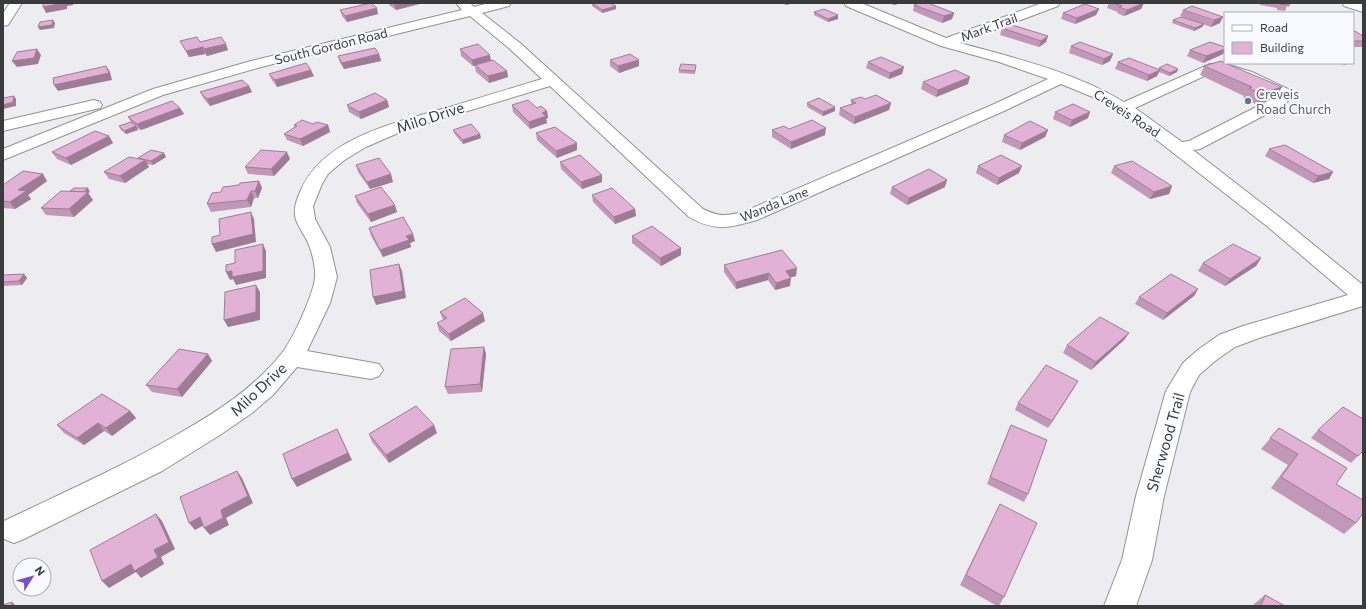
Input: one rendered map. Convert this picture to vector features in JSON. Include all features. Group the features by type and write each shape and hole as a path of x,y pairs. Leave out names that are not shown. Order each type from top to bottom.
{"street":[{"path":"3,22 16,3"},
{"name":"South Gordon Road","path":"3,126 158,92 467,7 505,3"},
{"name":"Creveis Road","path":"850,3 946,43 1004,59 1061,78 1105,97 1179,148 1275,223 1363,297"},
{"name":"Mark Trail","path":"946,43 1054,3"},
{"path":"1348,3 1363,8"},
{"name":"Wanda Lane","path":"467,7 515,46 696,213 711,221 724,221 750,216 998,108 1061,78"},
{"path":"1123,108 1210,68 1221,67 1236,71 1283,92 1285,96 1278,102 1194,145 1179,148"},
{"name":"Milo Drive","path":"14,530 152,463 211,428 243,406 264,388 292,357 320,303 326,276 320,247 305,219 304,206 313,184 321,171 336,157 379,134 466,106 552,81"},
{"name":"South Gordon Road","path":"4,155 113,109 158,92"},
{"name":"Sherwood Trail","path":"1120,606 1137,560 1150,496 1178,391 1191,369 1207,355 1227,341 1363,297"},
{"path":"292,357 371,370"}],"building":[{"path":"43,3 63,3 43,7"},
{"path":"371,3 377,8 345,16 340,10"},
{"path":"592,3 610,3 616,6 602,10"},
{"path":"919,3 928,3 954,13 944,16 914,5"},
{"path":"1113,3 1144,3 1127,10 1119,7 1122,6"},
{"path":"1288,3 1288,5 1280,4"},
{"path":"1085,4 1099,9 1077,18 1063,13"},
{"path":"1192,6 1223,17 1214,20 1183,10"},
{"path":"824,9 838,15 828,19 814,12"},
{"path":"1181,17 1204,24 1195,28 1173,20"},
{"path":"53,20 52,25 38,27 40,22"},
{"path":"1009,24 1048,36 1041,41 1002,28"},
{"path":"1354,31 1363,36 1363,41 1354,41"},
{"path":"197,37 200,42 221,37 226,44 186,51 180,41"},
{"path":"1080,42 1113,54 1104,59 1071,46"},
{"path":"1210,42 1224,47 1224,49 1206,56 1190,50"},
{"path":"478,44 490,55 472,60 460,49"},
{"path":"375,48 379,54 342,63 338,56"},
{"path":"37,49 34,58 12,61 17,52"},
{"path":"630,54 639,60 618,66 610,60"},
{"path":"881,57 904,67 890,73 868,62"},
{"path":"1129,58 1160,70 1149,75 1118,62"},
{"path":"493,60 507,71 488,76 475,65"},
{"path":"1221,61 1224,62 1224,64 1228,64 1282,87 1261,94 1249,88 1252,87 1204,66"},
{"path":"306,63 311,70 275,80 269,74"},
{"path":"681,64 696,65 695,71 679,70"},
{"path":"1167,64 1178,69 1170,73 1159,68"},
{"path":"106,66 109,73 54,85 53,78"},
{"path":"955,70 970,77 938,90 923,82"},
{"path":"242,80 249,86 207,99 200,92"},
{"path":"375,93 387,100 359,112 347,105"},
{"path":"876,95 891,103 855,117 840,108 856,103 851,100 861,97 865,99"},
{"path":"14,96 13,102 3,105 3,98"},
{"path":"819,98 835,107 823,112 807,103"},
{"path":"528,100 537,108 541,106 547,111 542,113 546,116 529,122 512,105"},
{"path":"172,101 180,108 137,124 128,117"},
{"path":"1073,104 1090,112 1072,120 1055,112"},
{"path":"302,120 313,124 317,122 328,125 300,139 284,134 297,126 294,125"},
{"path":"812,120 826,128 791,142 772,130 784,126 789,129"},
{"path":"1030,121 1048,130 1022,143 1004,135"},
{"path":"131,122 136,126 124,131 119,126"},
{"path":"471,124 480,134 463,140 453,130"},
{"path":"555,127 577,143 556,151 536,133"},
{"path":"95,131 109,136 66,158 52,152"},
{"path":"1285,145 1333,172 1318,176 1269,149"},
{"path":"151,150 164,153 151,161 138,158"},
{"path":"261,150 287,152 271,169 245,167"},
{"path":"580,155 602,175 581,182 560,162"},
{"path":"1001,155 1022,166 999,178 978,166"},
{"path":"129,157 145,160 120,176 104,172"},
{"path":"379,158 391,174 367,182 356,165"},
{"path":"1132,161 1172,186 1154,192 1114,166"},
{"path":"929,169 947,180 909,198 892,187"},
{"path":"23,171 43,174 18,190 26,191 10,202 3,201 3,185"},
{"path":"259,181 255,191 251,191 247,200 207,204 212,193 221,192 223,187"},
{"path":"381,187 395,205 368,214 355,196"},
{"path":"74,188 88,188 83,192 70,191"},
{"path":"612,188 635,209 614,217 592,195"},
{"path":"61,191 88,192 69,209 41,208"},
{"path":"251,212 253,234 212,244 212,237 220,235 219,219"},
{"path":"403,217 413,234 406,236 409,240 380,250 369,228"},
{"path":"652,226 681,248 660,258 632,236"},
{"path":"263,244 263,271 232,277 232,271 226,272 226,265 235,263 235,250"},
{"path":"1233,244 1261,258 1230,279 1203,263"},
{"path":"782,250 797,268 786,271 791,278 776,283 769,273 736,282 724,265"},
{"path":"399,264 403,291 373,297 370,270"},
{"path":"24,274 19,281 3,282 3,275"},
{"path":"1171,274 1198,289 1167,313 1139,297"},
{"path":"256,285 256,312 224,320 225,292"},
{"path":"465,298 483,313 449,334 437,323 447,318 440,312"},
{"path":"1100,317 1129,333 1096,362 1067,345"},
{"path":"484,347 480,384 445,387 451,349"},
{"path":"179,349 208,354 177,389 146,385"},
{"path":"1046,365 1078,381 1052,421 1018,403"},
{"path":"102,394 130,411 106,428 98,423 77,438 57,425"},
{"path":"416,406 434,425 386,455 369,434"},
{"path":"1343,407 1363,419 1363,451 1358,456 1318,430"},
{"path":"1011,425 1047,440 1028,494 990,477"},
{"path":"1279,428 1347,468 1336,484 1363,500 1363,513 1356,523 1281,477 1298,454 1270,438"},
{"path":"337,429 348,453 292,479 283,454"},
{"path":"237,471 248,496 221,510 223,518 204,528 200,517 189,523 180,497"},
{"path":"1000,504 1037,523 1004,597 966,575"},
{"path":"156,514 169,542 154,550 158,557 134,571 131,564 102,581 90,550"},
{"path":"1265,595 1285,606 1261,606"},
{"path":"12,602 11,606 3,606 3,605"}],"place":[{"name":"Creveis Road Church","path":"1248,101"}]}
